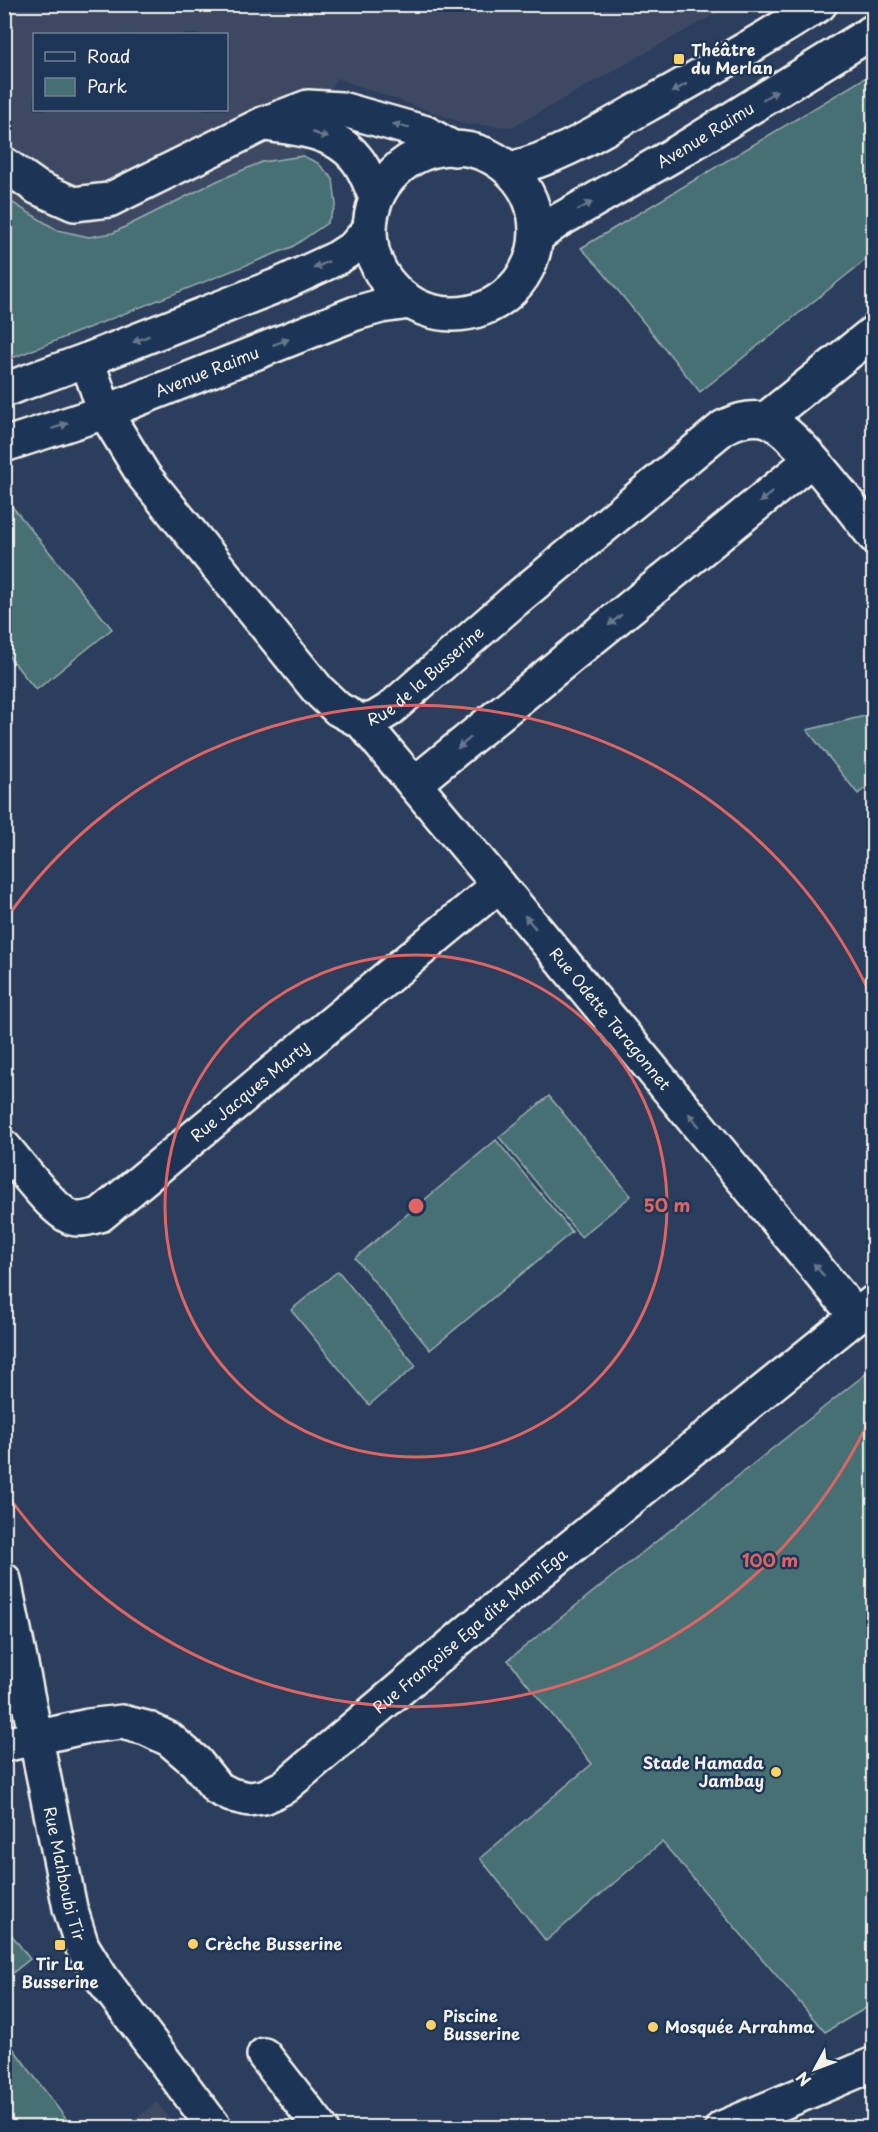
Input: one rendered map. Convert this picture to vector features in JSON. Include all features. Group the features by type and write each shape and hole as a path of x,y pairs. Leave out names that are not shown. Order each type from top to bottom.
{"street":[{"path":"510,169 526,165 582,141 737,56 820,4"},
{"name":"Avenue Raimu","path":"536,237 558,221 680,151 873,31"},
{"path":"4,165 38,188 74,204 109,200 263,124 308,107 340,110 426,133 454,149"},
{"path":"263,124 303,129 338,142 354,156 365,172 376,198"},
{"path":"454,149 475,151 510,169 523,186 534,212 536,237 532,261 510,290 496,301 475,311 453,315 430,313 410,302 393,287 381,271 368,231 370,214 376,198 390,177 405,164 427,153 454,149"},
{"path":"4,390 281,284 337,258 354,247 368,231"},
{"name":"Avenue Raimu","path":"4,446 105,412 356,313 381,306 410,302"},
{"path":"873,332 766,419 784,430 873,536"},
{"name":"Rue de la Busserine","path":"87,360 105,412 144,476 318,690 338,709 362,722 389,710 515,600 723,427 744,418 766,419"},
{"path":"414,784 811,460"},
{"name":"Rue Odette Taragonnet","path":"362,722 499,885 865,1309"},
{"name":"Rue Jacques Marty","path":"4,1147 56,1207 72,1218 85,1219 100,1215 499,885"},
{"name":"Rue Françoise Ega dite Mam'Ega","path":"20,1742 88,1726 122,1722 146,1728 169,1739 196,1762 217,1788 231,1795 249,1799 264,1797 284,1787 500,1605 865,1309"},
{"name":"Rue Mahboubi Tir","path":"4,1580 20,1742 82,1946 101,1977 215,2127"},
{"path":"264,2055 321,2127"},
{"path":"722,2127 873,2064"}],"shaded area":[{"path":"4,5 731,5 513,127 466,124 336,78 303,156 261,162 217,181 113,233 89,237 57,230 5,198"},
{"path":"157,2102 175,2127 122,2128"}],"green space":[{"path":"873,73 873,254 700,392 581,248"},
{"path":"303,156 318,163 333,179 336,205 327,223 292,247 5,361 5,198 57,230 89,237 113,233 217,181 262,162"},
{"path":"11,505 112,629 36,690 5,652 4,511"},
{"path":"873,714 873,782 858,794 807,730"},
{"path":"549,1096 631,1196 581,1237 499,1137"},
{"path":"496,1140 572,1232 430,1350 355,1258"},
{"path":"338,1271 416,1366 369,1405 291,1310"},
{"path":"873,1368 873,2004 825,2032 662,1842 546,1941 480,1858 592,1764 508,1660"},
{"path":"5,1926 30,1959 5,1979"},
{"path":"4,2036 69,2123 63,2127 5,2127"}],"place":[{"name":"Théâtre du Merlan","path":"679,59"},
{"name":"Stade Hamada Jambay","path":"776,1772"},
{"name":"Crèche Busserine","path":"193,1944"},
{"name":"Tir La Busserine","path":"60,1945"},
{"name":"Piscine Busserine","path":"431,2025"},
{"name":"Mosquée Arrahma","path":"653,2027"}]}
